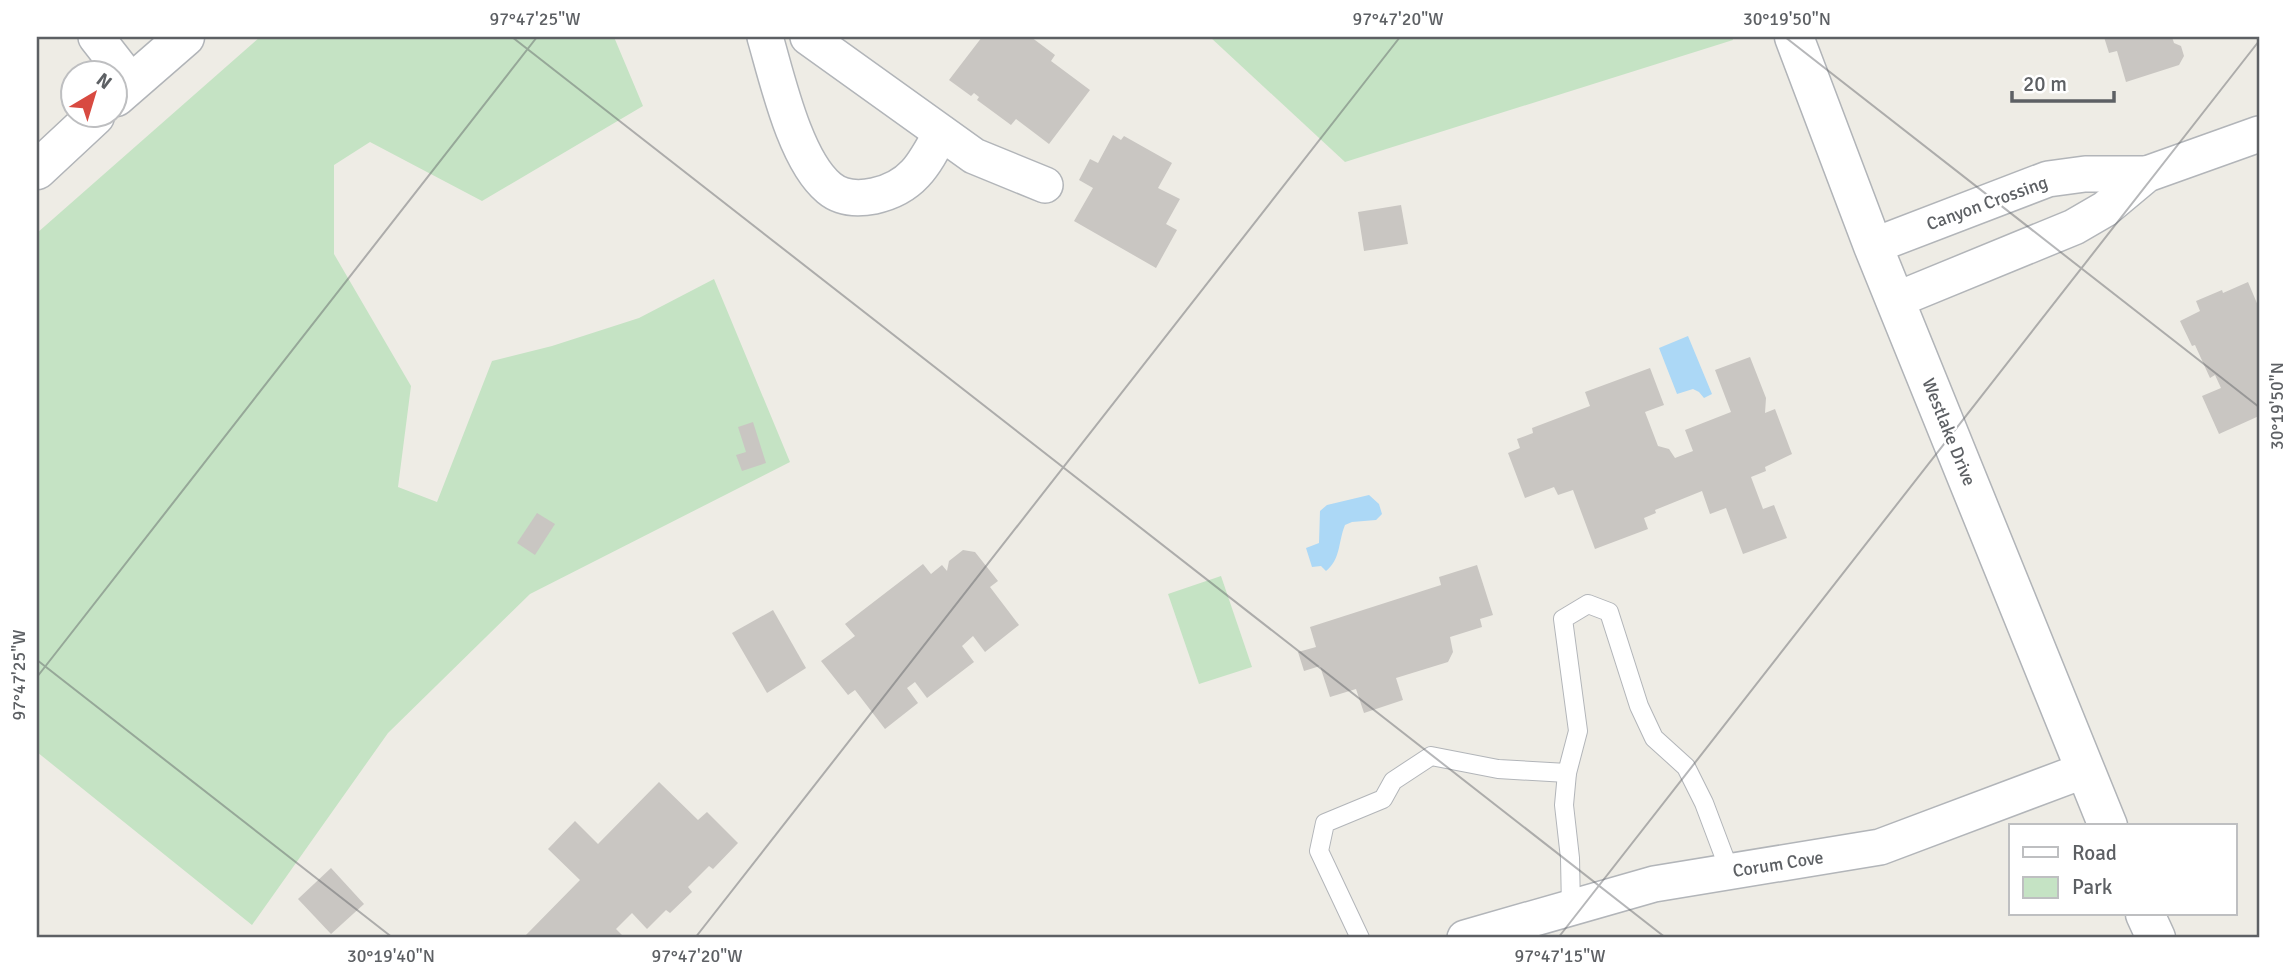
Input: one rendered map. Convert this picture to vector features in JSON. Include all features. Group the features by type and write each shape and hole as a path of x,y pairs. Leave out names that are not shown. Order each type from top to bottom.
{"street":[{"path":"96,37 108,60"},
{"path":"130,83 185,37"},
{"path":"765,37 796,136 812,166 829,188 848,197 865,198 890,192 906,184 916,173 941,133"},
{"path":"808,37 974,156 1045,185"},
{"name":"Westlake Drive","path":"1794,37 1873,246 2107,824"},
{"path":"37,170 80,130"},
{"name":"Canyon Crossing","path":"1873,246 2048,179 2085,174 2147,174 2259,134"},
{"name":"Canyon Crossing","path":"1896,300 2074,227 2105,209 2147,174"},
{"name":"Corum Cove","path":"1465,938 1654,884 1880,847 2085,770"},
{"path":"2146,916 2156,938"}],"lane":[{"path":"1571,908 1570,858 1563,805 1567,773 1578,731 1563,619 1588,604 1609,612 1639,706 1654,738 1686,767 1704,803 1730,872"},
{"path":"1360,938 1318,851 1325,823 1382,799 1393,781 1431,756 1498,769 1567,773"}],"green space":[{"path":"260,37 614,37 643,106 482,201 370,142 334,165 334,254 411,386 398,487 437,502 492,361 552,346 639,318 714,279 790,462 530,594 388,733 252,925 37,752 37,233"},
{"path":"1210,37 1732,37 1733,40 1345,162"},
{"path":"1221,576 1252,667 1199,684 1168,594"}],"water":[{"path":"1688,336 1712,394 1704,398 1693,389 1677,394 1659,348"},
{"path":"1369,495 1379,504 1382,514 1376,520 1345,525 1337,556 1331,566 1326,571 1321,566 1312,567 1306,548 1319,543 1320,511 1327,505"}],"building":[{"path":"982,37 1031,37 1055,55 1051,61 1090,90 1049,144 1016,119 1011,125 977,100 979,97 974,93 971,96 949,80"},
{"path":"2104,37 2172,37 2174,43 2181,46 2184,56 2179,65 2126,82 2117,51 2109,53"},
{"path":"1113,135 1121,140 1124,136 1172,163 1158,188 1180,199 1166,224 1177,230 1156,268 1074,221 1093,188 1079,180 1090,159 1098,163"},
{"path":"1401,205 1408,244 1364,251 1358,212"},
{"path":"2248,282 2259,308 2259,416 2219,434 2202,396 2221,388 2215,375 2210,378 2180,321 2200,311 2196,301"},
{"path":"1750,357 1766,398 1765,413 1775,409 1792,454 1765,467 1766,471 1751,477 1763,509 1774,505 1787,538 1743,554 1726,508 1710,514 1702,491 1655,510 1656,513 1644,518 1648,529 1595,549 1573,490 1558,495 1554,487 1525,498 1508,453 1520,448 1517,439 1533,433 1532,428 1590,406 1585,392 1650,368 1664,405 1645,412 1658,446 1669,449 1675,458 1693,451 1685,430 1731,412 1715,370"},
{"path":"753,422 766,463 742,471 736,455 746,452 738,427"},
{"path":"537,513 555,524 535,555 517,543"},
{"path":"963,550 975,552 998,581 990,587 1019,625 985,652 973,636 962,646 974,662 927,698 915,682 907,688 918,703 885,729 855,690 848,695 821,661 855,636 845,624 923,564 931,574 942,565 947,571 949,561"},
{"path":"1477,565 1493,615 1480,619 1482,627 1450,637 1453,652 1448,662 1396,678 1403,700 1364,713 1356,689 1330,697 1320,666 1304,671 1298,652 1316,647 1310,627 1441,585 1439,577"},
{"path":"773,610 806,668 767,693 732,633"},
{"path":"659,782 698,820 707,812 738,843 713,869 709,866 688,887 692,892 670,913 666,910 647,929 632,913 616,929 625,938 527,938 525,936 580,880 548,849 575,821 598,844"},
{"path":"331,868 364,904 331,934 298,899"}]}
